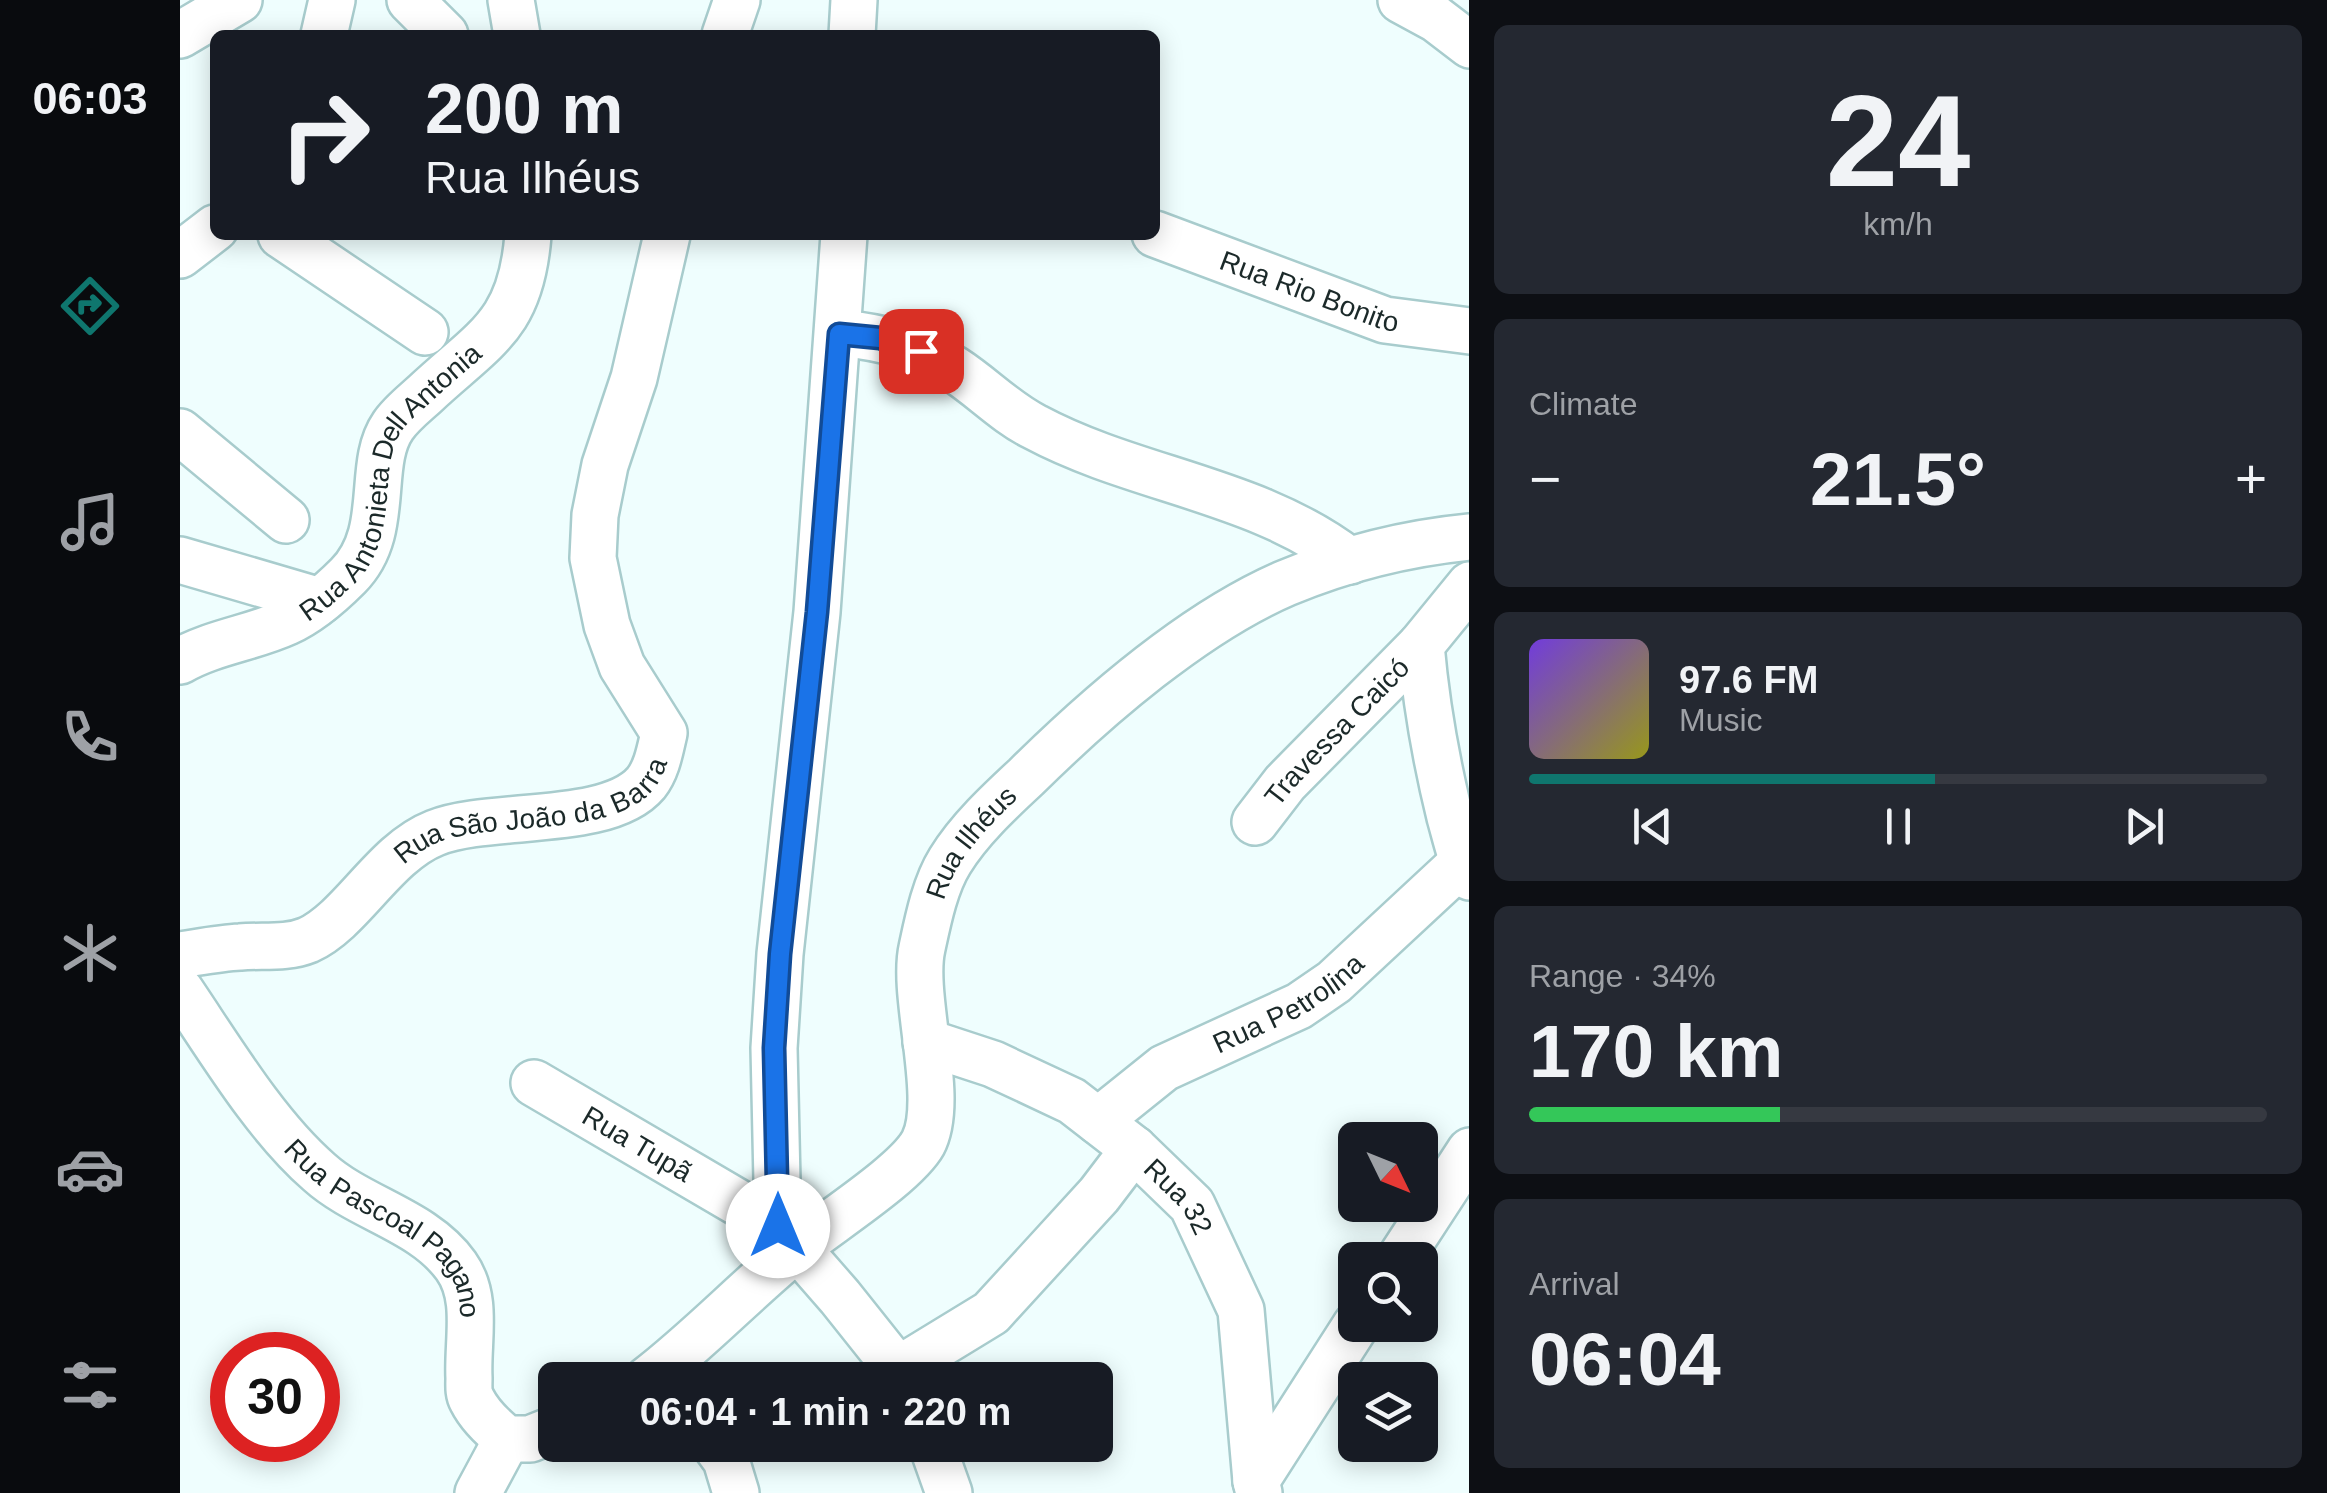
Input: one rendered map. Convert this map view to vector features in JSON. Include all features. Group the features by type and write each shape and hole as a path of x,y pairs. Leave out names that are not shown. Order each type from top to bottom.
{"street":[{"path":"180,35 239,0"},
{"path":"325,30 332,0"},
{"path":"410,0 441,30"},
{"path":"511,0 517,30"},
{"path":"727,30 737,0"},
{"path":"852,30 854,0"},
{"path":"1401,0 1436,19 1469,44"},
{"path":"180,255 210,232"},
{"name":"Rua Rio Bonito","path":"1160,236 1385,320 1469,331"},
{"path":"287,240 425,332"},
{"name":"Rua Antonieta Dell Antonia","path":"180,661 289,622 351,573 370,542 384,445 391,428 439,380 488,340 512,307 527,240"},
{"name":"Rua São João da Barra","path":"180,955 292,945 312,938 396,858 436,832 592,810 633,795 647,782 656,766 664,733 622,666 607,625 593,558 595,515 605,465 634,378 666,240"},
{"path":"671,1362 788,1237 774,1048 780,954 817,612 844,240"},
{"path":"839,334 880,338 921,351 955,369 1034,427 1086,450 1259,510 1330,545 1350,561"},
{"path":"180,432 286,520"},
{"name":"Rua Ilhéus","path":"788,1237 904,1166 924,1142 930,1113 920,953 949,862 990,811 1140,676 1216,622 1285,584 1350,561 1429,541 1469,537"},
{"path":"180,560 320,601"},
{"name":"Travessa Caicó","path":"1255,822 1285,784 1420,645 1469,586"},
{"path":"1420,645 1441,780 1466,870"},
{"name":"Rua Petrolina","path":"1098,1121 1164,1068 1299,1006 1334,982 1466,870"},
{"name":"Rua Pascoal Pagano","path":"180,990 264,1108 318,1172 352,1197 428,1238 458,1268 470,1298 470,1396 485,1420 507,1440"},
{"name":"Rua 32","path":"926,1042 993,1064 1072,1101 1134,1149 1192,1205 1241,1310 1258,1487"},
{"name":"Rua Tupã","path":"534,1083 788,1237 889,1362"},
{"path":"918,1362 992,1313 1099,1195 1134,1149"},
{"path":"1410,1242 1469,1152"},
{"path":"1258,1487 1346,1342"},
{"path":"478,1493 507,1440 538,1435"},
{"path":"727,1462 736,1493"},
{"path":"938,1462 949,1493"}],"route":[{"path":"778,1226 774,1048 780,954 817,612 839,334 880,338 921,351"}]}
